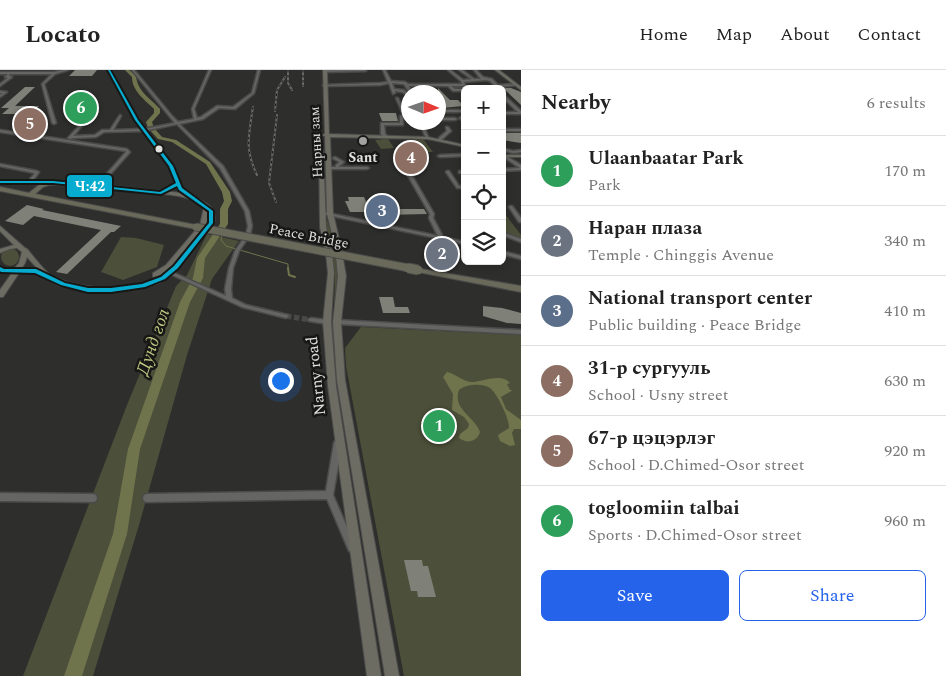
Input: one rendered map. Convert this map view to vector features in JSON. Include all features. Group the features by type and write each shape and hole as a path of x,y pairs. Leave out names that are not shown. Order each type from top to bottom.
{"highway":[{"path":"31,194 42,184 53,182"},
{"path":"0,190 31,194 196,227"},
{"path":"0,190 187,228 196,227"},
{"name":"Peace Bridge","path":"196,227 521,289"}],"main road":[{"path":"110,70 144,130 168,161 177,184 188,196"},
{"name":"Нарны зам","path":"322,94 324,70"},
{"name":"Narny road","path":"324,70 322,94 326,213 331,273 338,438 374,676"},
{"path":"497,70 519,86"},
{"path":"324,135 428,138 461,145"},
{"name":"Нарны зам","path":"324,135 328,168 326,213"},
{"path":"506,157 521,156"},
{"path":"0,182 42,184"},
{"path":"0,284 2,269 34,270 46,274 63,284 80,289 107,290 143,286 170,273 211,223 212,213 207,207 188,196 53,182"},
{"path":"161,193 177,184"},
{"path":"130,287 158,274 168,266 202,225 207,207"},
{"name":"Narny road","path":"326,213 341,262 341,293 332,322"},
{"path":"0,228 46,274"},
{"path":"3,250 9,237"},
{"path":"3,250 22,248"},
{"path":"0,295 23,261 22,248"},
{"path":"332,322 338,346"},
{"name":"Narny road","path":"338,346 341,380 392,676"},
{"path":"350,516 359,521 365,517"},
{"path":"354,540 361,536 370,543"}],"street":[{"path":"0,73 54,73 67,70"},
{"path":"133,70 177,124 222,167 243,203 250,226 248,235 239,249 229,279 229,300"},
{"path":"196,120 193,108 198,108 200,104 195,104 210,70"},
{"path":"72,137 96,136 102,131 144,130 196,120 206,116 218,107 234,108 250,96 254,90 259,70"},
{"path":"324,70 364,71"},
{"path":"384,70 393,91 401,91"},
{"path":"449,70 462,81 486,79"},
{"path":"460,70 473,79"},
{"path":"465,73 477,71 482,78 495,85"},
{"path":"0,85 11,77 6,77 11,73"},
{"path":"54,73 43,84 54,123"},
{"path":"324,85 380,84 390,82 464,85 462,81"},
{"path":"449,85 454,90 461,90"},
{"path":"506,86 519,86"},
{"path":"0,92 6,92 0,96"},
{"path":"396,99 401,106"},
{"path":"506,99 521,113"},
{"path":"446,110 461,109"},
{"path":"506,113 521,113"},
{"path":"110,131 120,116"},
{"path":"446,119 455,119"},
{"path":"386,137 383,134 382,124 401,124"},
{"path":"68,141 80,126"},
{"path":"440,139 449,132 447,128"},
{"path":"424,130 428,138"},
{"path":"506,130 521,130"},
{"path":"0,131 128,152 98,186"},
{"path":"506,151 521,151"},
{"path":"440,156 461,155"},
{"path":"335,156 342,162 337,166"},
{"path":"506,158 521,168"},
{"path":"0,165 38,172 30,182"},
{"path":"328,168 367,168"},
{"path":"506,170 521,168"},
{"path":"448,172 458,187 461,187"},
{"path":"408,174 432,214 431,218 441,238"},
{"path":"511,208 521,221"},
{"path":"326,213 461,242"},
{"path":"506,235 521,241"},
{"path":"506,253 521,258"},
{"path":"170,273 229,300 264,312 286,316"},
{"path":"311,320 521,332"},
{"path":"338,438 329,495 356,558"},
{"path":"147,498 329,495"},
{"path":"0,497 93,498"}],"shaded area":[{"path":"374,138 423,139 433,152 416,152 407,139 388,139 394,148 381,149 375,140 384,139"},
{"path":"506,215 521,235 521,239 506,232"},
{"path":"327,219 336,249 339,278 334,314 335,273 327,235"},
{"path":"207,234 239,241 212,279 187,355 139,525 93,676 23,676 127,405 176,286 187,275"},
{"path":"121,237 136,238 164,245 157,267 123,280 101,272"},
{"path":"10,248 16,251 19,257 16,263 10,266 4,263 1,257 4,251"},
{"path":"361,327 521,335 521,676 404,676 346,366 345,348"},
{"path":"447,372 469,382 502,378 510,383 507,384 510,390 513,390 501,397 506,409 521,420 521,429 514,429 512,433 515,445 510,446 500,441 498,435 509,428 509,424 493,391 483,385 470,385 459,390 458,402 480,432 477,438 471,441 459,438 460,434 468,428 469,424 464,417 452,410 453,394 443,377"}],"building":[{"path":"75,70 97,70 92,76 69,76"},
{"path":"25,87 35,87 15,106 39,106 30,114 2,114 9,108 1,108"},
{"path":"506,88 521,92 521,105 506,91"},
{"path":"446,96 450,100 458,100 461,106 446,108"},
{"path":"379,113 396,113 398,121 382,121"},
{"path":"506,133 521,133 521,143 506,141"},
{"path":"348,197 364,197 368,206 388,206 389,209 424,209 427,214 383,215 375,212 350,212 345,201 349,201"},
{"path":"27,205 44,209 42,210 121,226 114,232 111,232 67,274 56,272 101,230 34,216 23,225 5,221"},
{"path":"441,246 457,249 456,260 428,255 430,247"},
{"path":"379,297 393,297 395,307 408,307 410,313 383,313"},
{"path":"483,306 521,313 521,324 507,323 483,316"},
{"path":"404,560 422,560 423,566 428,566 436,597 418,597 417,591 411,591"}],"waterway":[{"name":"Дунд гол","path":"73,676 120,534 134,449 185,302 198,278 201,258 224,224 224,209 228,201 226,192 208,163 174,141 160,138 151,128 149,122 157,113 157,109 141,94 134,84 134,77 127,70"},
{"path":"222,234 221,240 226,246 288,264 288,268"},
{"path":"288,268 289,275 295,277"}],"tunnel":[{"path":"286,316 311,320"}],"railway":[{"path":"288,70 288,83 292,90"},
{"path":"303,70 303,86"},
{"path":"275,111 277,90 285,77"},
{"path":"253,107 249,149 257,175"},
{"path":"276,202 269,183 277,115"}],"transit line":[{"name":"Ч:42","path":"0,268 3,271 36,271 63,284 88,290 111,290 143,286 163,278 176,267 211,223 211,211 180,189 171,166 137,120 109,70"},
{"name":"Ч:42","path":"0,182 53,182 161,193 177,184"}],"place":[{"name":"togloomiin talbai","path":"81,108"},
{"name":"67-р цэцэрлэг","path":"30,124"},
{"name":"Sant","path":"363,141"},
{"name":"31-р сургууль","path":"411,158"},
{"name":"National transport center","path":"382,211"},
{"name":"Наран плаза","path":"442,254"},
{"name":"Ulaanbaatar Park","path":"439,426"}]}
